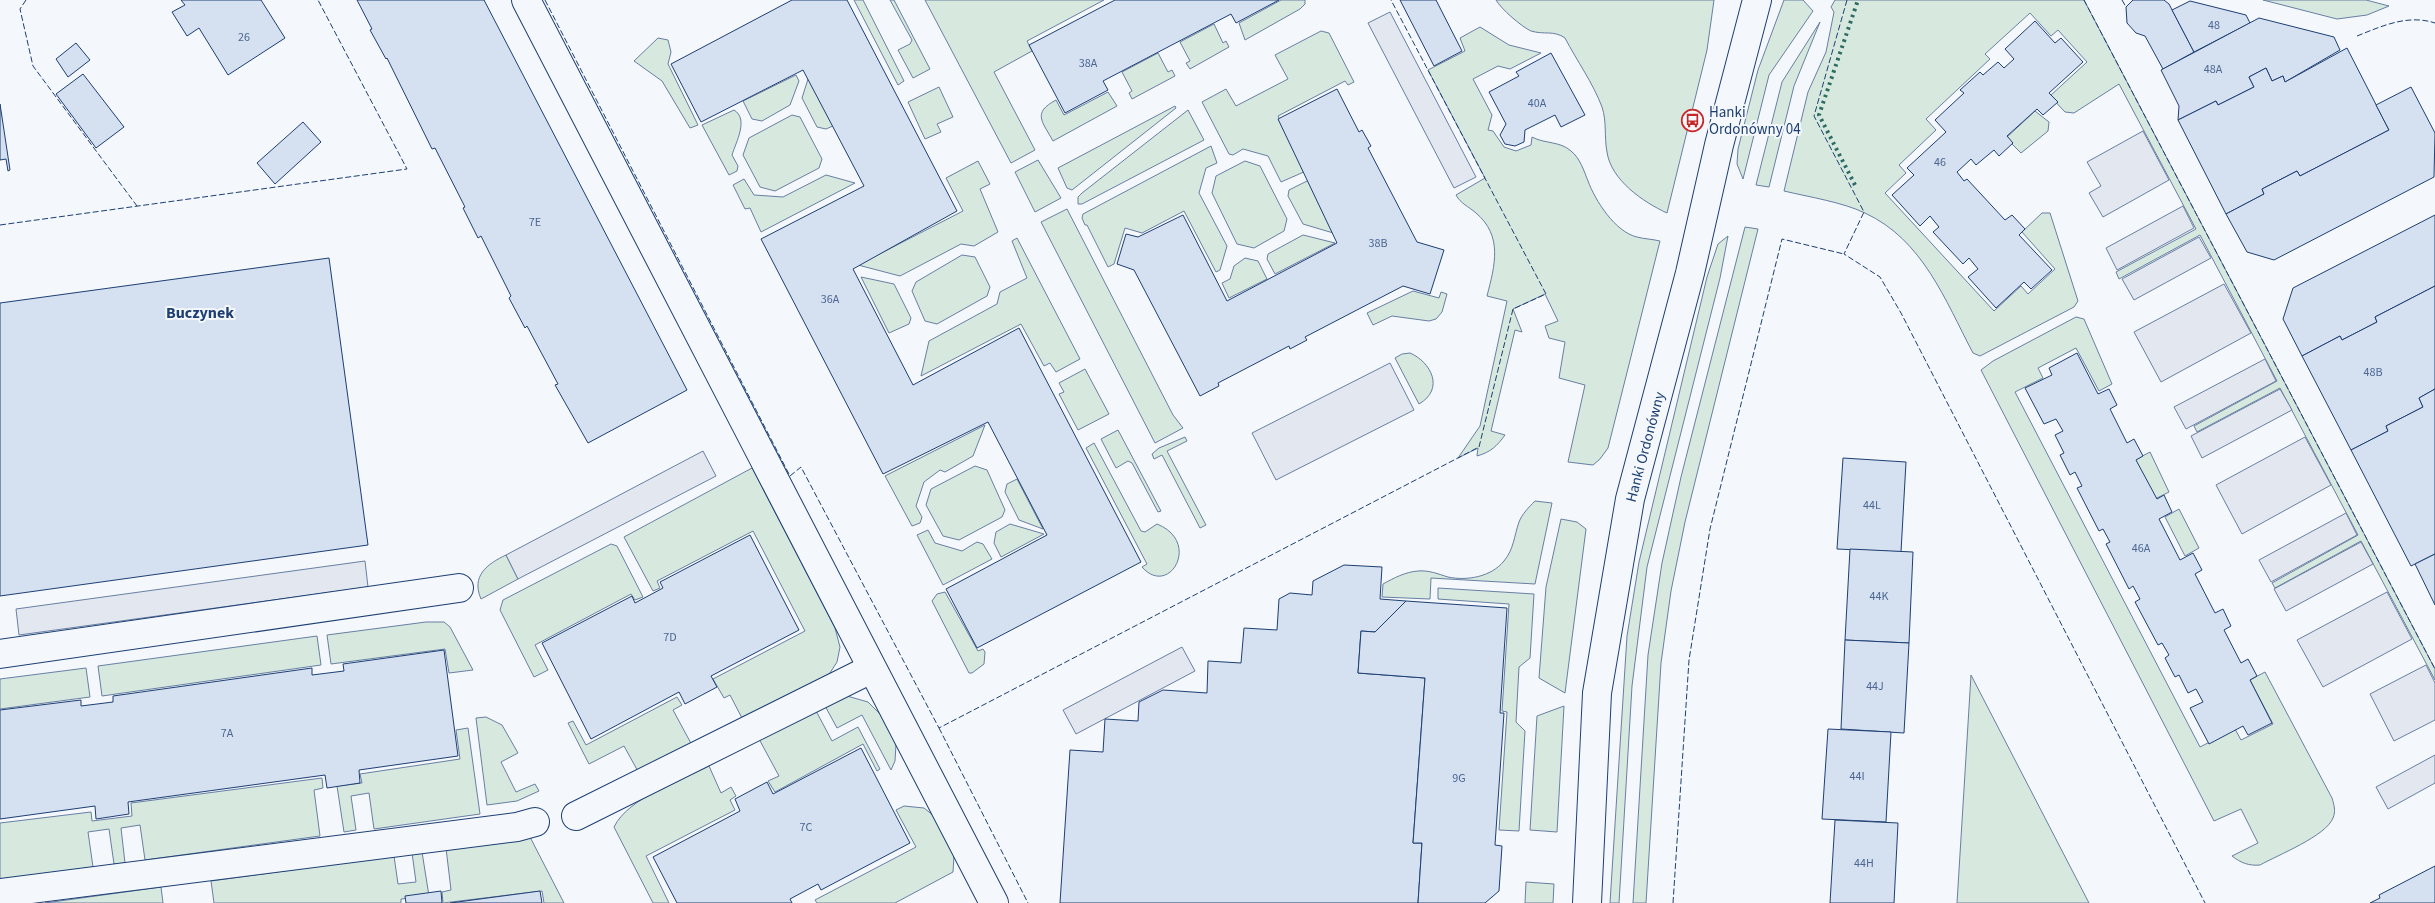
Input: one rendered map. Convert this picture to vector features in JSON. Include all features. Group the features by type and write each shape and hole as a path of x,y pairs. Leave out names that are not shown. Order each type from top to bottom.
{"street":[{"path":"526,0 871,669 994,903"},
{"name":"Hanki Ordonówny","path":"1587,903 1597,693 1630,499 1690,273 1717,154 1757,0"},
{"path":"0,654 459,588"},
{"path":"576,816 871,669"},
{"path":"0,893 517,827 535,822"}],"shaded area":[{"path":"854,0 863,0 904,81 898,85"},
{"path":"890,0 894,0 930,69 913,78 898,50 910,44 912,40"},
{"path":"925,0 1104,0 1027,41 1032,51 994,72 1035,150 1011,163"},
{"path":"1281,0 1305,0 1305,4 1300,9 1245,40 1239,23"},
{"path":"1496,0 1714,0 1707,50 1667,213 1648,203 1630,189 1615,172 1607,152 1602,107 1590,81 1565,38 1553,33 1536,32 1527,29 1507,13"},
{"path":"1784,0 1803,0 1813,11 1769,75 1743,179 1737,164 1738,149 1758,70"},
{"path":"1835,0 2084,0 2435,669 2435,680 2361,541 2275,588 2272,583 2358,535 2280,388 2197,432 2194,426 2277,381 2200,235 2119,279 2116,272 2196,229 2119,84 2074,113 2065,112 2050,96 2087,62 2058,30 2051,36 2030,13 1985,54 1990,59 1926,119 1936,130 1899,165 1906,173 1885,193 1994,311 2021,286 2028,294 2055,269 2022,232 2042,213 2050,213 2078,301 2074,307 1980,356 1973,353 1930,273 1902,239 1885,225 1856,209 1784,191 1808,92 1826,52 1834,12 1831,7"},
{"path":"2263,0 2366,0 2389,6 2367,15 2337,19"},
{"path":"1390,12 1476,177 1454,188 1368,23"},
{"path":"1820,22 1794,86 1769,187 1756,185 1782,82"},
{"path":"1214,24 1223,43 1226,41 1229,47 1190,69 1186,63 1190,61 1180,42"},
{"path":"1480,27 1509,45 1541,53 1510,69 1498,66 1473,79 1492,115 1488,130 1493,131 1504,147 1516,151 1531,145 1532,137 1567,148 1579,161 1591,189 1601,206 1621,229 1640,238 1660,241 1608,448 1593,465 1568,462 1585,385 1559,378 1565,342 1549,338 1545,326 1558,321 1545,294 1513,309 1522,332 1515,330 1491,431 1505,435 1486,453 1477,456 1478,448 1458,458 1480,426 1507,301 1487,296 1495,252 1490,231 1485,222 1462,203 1456,195 1485,178 1428,70 1465,51 1460,38"},
{"path":"1321,31 1329,33 1354,82 1348,85 1345,81 1278,116 1306,171 1281,182 1268,156 1243,149 1233,155 1229,154 1202,102 1226,89 1236,106 1288,79 1275,55"},
{"path":"658,38 668,40 671,52 668,64 698,125 690,128 662,81 634,61"},
{"path":"1158,53 1168,72 1172,70 1175,76 1132,99 1129,93 1132,91 1122,72"},
{"path":"796,75 799,81 790,105 762,121 752,119 743,101"},
{"path":"809,76 835,125 826,129 817,127 802,98"},
{"path":"939,87 953,117 937,124 941,132 925,139 908,102"},
{"path":"1108,92 1117,106 1053,141 1041,118 1044,109 1056,100 1064,115"},
{"path":"1175,106 1176,108 1072,190 1067,188 1058,168"},
{"path":"734,110 741,119 740,131 732,155 738,166 737,171 729,175 702,125"},
{"path":"1188,110 1204,140 1082,204 1078,204 1078,197 1082,193"},
{"path":"2035,111 2049,122 2048,131 2021,153 2006,138"},
{"path":"792,115 800,117 822,159 819,168 775,191 760,187 743,155 749,138"},
{"path":"2143,131 2169,180 2103,217 2089,193 2101,186 2087,162"},
{"path":"1211,146 1217,163 1206,168 1199,193 1227,246 1220,270 1216,272 1184,211 1142,233 1125,228 1114,264 1108,267 1087,225 1085,225 1082,218 1083,214"},
{"path":"1038,160 1061,198 1035,212 1015,172"},
{"path":"978,161 990,184 980,189 998,232 974,246 961,244 900,276 858,265 963,211 946,178"},
{"path":"1245,161 1260,166 1287,219 1284,231 1254,248 1237,244 1212,193 1216,176"},
{"path":"826,175 855,183 761,232 750,208 745,209 733,185 744,179 754,195 783,197"},
{"path":"1311,179 1340,235 1303,224 1288,196 1289,190"},
{"path":"2183,206 2194,228 2117,270 2106,248"},
{"path":"1067,209 1173,415 1183,428 1155,443 1041,222"},
{"path":"1745,227 1758,229 1685,522 1671,591 1661,663 1646,903 1633,903 1648,655 1662,563 1681,477"},
{"path":"1303,235 1335,243 1275,274 1267,259 1268,254"},
{"path":"1728,236 1720,278 1647,567 1632,686 1619,903 1610,903 1627,636 1639,562 1707,277 1718,244"},
{"path":"2199,237 2211,258 2134,300 2122,279"},
{"path":"1017,238 1080,359 1056,372 1050,363 1044,366 1021,324 921,376 929,341 997,304 1000,292 1027,278 1012,241"},
{"path":"962,255 975,257 990,287 987,296 937,324 925,321 912,291 916,282"},
{"path":"1245,258 1258,261 1267,279 1229,298 1222,283 1230,279 1234,266"},
{"path":"861,277 894,284 911,318 909,324 889,333"},
{"path":"2224,284 2251,333 2161,382 2134,332"},
{"path":"1413,291 1439,298 1441,292 1447,294 1442,312 1436,319 1429,321 1392,316 1373,325 1367,313"},
{"path":"2076,317 2084,319 2112,384 2099,391 2076,348 2038,368 2043,378 2015,392 2200,747 2235,729 2241,740 2273,724 2250,680 2265,672 2332,798 2334,813 2329,825 2312,838 2260,865 2245,864 2232,856 2258,843 2241,809 2214,821 1981,370 1993,361"},
{"path":"1410,353 1424,363 1432,376 1432,391 1419,404 1395,358 1402,354"},
{"path":"2265,359 2276,381 2186,429 2174,407"},
{"path":"1390,363 1414,410 1276,480 1252,433"},
{"path":"1085,369 1109,414 1078,430 1059,394 1064,392 1059,383"},
{"path":"2280,389 2292,410 2202,458 2191,436"},
{"path":"985,425 973,456 945,472 940,470 924,482 916,506 922,517 920,523 912,526 885,476"},
{"path":"1118,430 1161,511 1158,512 1132,463 1128,461 1116,468 1101,439"},
{"path":"1185,437 1187,441 1167,451 1206,525 1200,528 1162,455 1154,459 1152,454 1159,448"},
{"path":"2305,437 2331,485 2242,534 2216,485"},
{"path":"1094,443 1141,531 1145,532 1157,524 1170,532 1177,543 1179,554 1176,564 1170,572 1162,576 1152,575 1142,567 1147,564 1086,448"},
{"path":"703,451 716,476 518,579 506,555"},
{"path":"2150,452 2169,492 2155,499 2135,460"},
{"path":"975,466 987,470 1005,510 1002,517 959,540 943,536 926,505 931,489"},
{"path":"752,468 835,628 840,647 837,662 828,676 743,720 730,695 724,698 713,679 805,631 753,531 657,581 660,588 653,591 624,537"},
{"path":"1017,479 1043,529 1019,520 1005,492 1007,484"},
{"path":"1535,501 1552,503 1535,584 1431,578 1430,599 1382,597 1383,584 1409,573 1426,571 1448,577 1471,578 1492,571 1504,561 1512,547 1520,519"},
{"path":"2179,509 2199,548 2185,556 2165,517"},
{"path":"2346,513 2357,535 2271,582 2259,560"},
{"path":"1561,519 1577,522 1586,529 1565,693 1539,678 1546,587"},
{"path":"1010,524 1044,534 1001,557 994,543 996,532"},
{"path":"928,530 935,543 962,551 977,542 983,544 992,559 943,585 917,535"},
{"path":"2361,542 2373,564 2286,611 2274,589"},
{"path":"611,544 617,546 643,597 635,600 631,594 535,645 548,670 534,677 500,610 503,600"},
{"path":"506,555 518,579 481,599 478,591 480,577 487,567"},
{"path":"365,561 368,587 19,635 16,609"},
{"path":"1438,588 1534,594 1530,658 1519,667 1516,722 1525,731 1519,831 1499,830 1507,712 1502,711 1509,604 1438,599"},
{"path":"945,592 978,651 983,649 985,652 984,664 972,673 969,673 932,601 937,594"},
{"path":"2387,592 2412,639 2323,687 2297,640"},
{"path":"426,622 444,622 450,627 473,670 449,673 445,649 331,664 327,635"},
{"path":"317,636 321,665 102,696 98,666"},
{"path":"1182,647 1195,671 1076,734 1063,710"},
{"path":"2426,665 2435,683 2435,720 2394,741 2370,694"},
{"path":"86,668 90,697 0,709 0,679"},
{"path":"1971,675 2089,903 1957,903"},
{"path":"847,696 868,702 881,715 896,744 895,761 891,770 862,715 837,728 824,704"},
{"path":"677,697 682,705 673,710 693,747 640,775 624,746 589,764 568,723 573,721 586,745"},
{"path":"1564,706 1557,832 1530,830 1537,716"},
{"path":"815,709 832,741 858,727 880,769 877,771 863,744 775,792 768,781 779,776 759,739"},
{"path":"486,717 502,725 518,753 501,762 516,792 535,784 539,791 517,801 487,805 476,718"},
{"path":"468,728 480,814 374,829 369,793 351,796 356,830 344,832 337,786 362,783 360,774 460,759 456,730"},
{"path":"2435,755 2435,783 2388,809 2376,787"},
{"path":"709,766 721,793 731,787 736,796 730,800 735,810 646,856 669,903 653,903 614,827 631,807 643,799"},
{"path":"322,778 323,788 314,790 320,836 145,860 140,825 121,828 125,863 114,864 109,829 88,832 93,867 0,880 0,823 91,812 92,821 132,816 131,803"},
{"path":"904,806 924,808 934,816 954,855 953,872 895,903 817,903 815,900 916,847 896,810"},
{"path":"530,837 564,903 544,903 542,891 443,903 442,892 451,890 446,848"},
{"path":"422,852 429,896 401,899 401,903 214,903 211,881 394,856 398,884 416,882 412,853"},
{"path":"1526,882 1554,884 1553,903 1525,903"},
{"path":"161,887 163,903 45,903"}],"building":[{"path":"181,0 261,0 285,38 228,75 199,28 187,36 172,12 185,5"},
{"path":"357,0 484,0 687,390 588,443 555,385 558,384 527,326 525,328 509,298 511,296 481,236 478,238 463,208 465,207 435,148 432,149 387,58 370,30 372,29"},
{"path":"792,0 847,0 957,211 853,269 913,385 1019,328 1141,562 977,648 946,589 1047,535 988,422 883,474 761,239 864,186 803,70 701,122 671,64"},
{"path":"1115,0 1279,0 1236,23 1231,14 1103,81 1108,90 1065,113 1029,45"},
{"path":"1400,0 1436,0 1462,51 1434,66"},
{"path":"2133,0 2164,0 2169,4 2194,52 2163,69 2145,36 2136,33 2127,23 2126,7"},
{"path":"2190,1 2246,15 2250,23 2194,52 2172,10"},
{"path":"2259,18 2334,37 2340,50 2285,82 2283,76 2272,81 2266,68 2249,77 2254,87 2218,105 2216,101 2178,120 2179,106 2161,70"},
{"path":"2035,21 2055,43 2061,38 2083,62 2049,93 2058,102 2043,115 2037,109 2007,136 2013,143 1999,156 1994,150 1976,165 1971,159 1957,172 1964,181 1967,179 2005,220 2012,215 2025,229 2019,235 2052,270 2031,289 2024,282 1996,308 1968,277 1978,269 1969,258 1963,264 1933,232 1939,227 1930,216 1920,226 1892,195 1914,175 1907,168 1946,132 1935,120 1964,93 1960,90 1980,72 1983,75 1998,62 2004,68 2014,59 2005,49"},
{"path":"76,43 90,60 68,77 56,59"},
{"path":"2347,48 2389,130 2300,176 2297,171 2262,189 2264,194 2226,214 2178,120 2216,101 2218,105 2254,87 2249,77 2266,68 2272,81 2283,76 2285,82"},
{"path":"1551,53 1585,115 1561,127 1555,115 1525,130 1524,142 1515,146 1505,144 1500,135 1506,124 1489,92 1519,76 1516,72"},
{"path":"83,74 124,127 96,148 56,94"},
{"path":"2411,87 2435,133 2434,177 2274,260 2247,252 2226,214 2264,194 2262,189 2297,171 2300,176 2389,130 2376,105"},
{"path":"1337,89 1359,132 1362,130 1371,146 1368,148 1417,242 1444,250 1430,294 1403,286 1305,337 1307,340 1290,349 1289,346 1218,383 1219,386 1200,396 1134,270 1117,264 1126,234 1138,237 1183,215 1227,301 1337,243 1278,119"},
{"path":"0,104 10,170 8,171 6,159 0,160"},
{"path":"303,122 321,142 275,184 257,163"},
{"path":"2435,215 2435,286 2375,317 2377,322 2342,340 2340,336 2302,356 2283,319 2293,288"},
{"path":"329,258 368,545 0,596 0,303"},
{"path":"2435,286 2435,389 2419,398 2423,407 2386,426 2388,431 2351,450 2302,356 2340,336 2342,340 2377,322 2375,317"},
{"path":"2077,353 2098,394 2109,389 2117,405 2110,409 2127,443 2134,439 2143,456 2136,460 2157,499 2164,495 2172,512 2159,519 2180,560 2193,553 2202,570 2195,574 2215,613 2223,609 2231,626 2224,630 2241,663 2248,659 2257,676 2250,680 2272,723 2248,735 2243,726 2209,744 2190,708 2203,702 2196,689 2188,693 2179,675 2175,677 2165,658 2169,655 2162,643 2158,645 2135,602 2140,599 2133,586 2129,589 2106,544 2110,542 2103,529 2099,531 2077,488 2082,486 2075,472 2070,475 2060,455 2064,453 2055,435 2063,431 2056,419 2044,424 2025,388 2052,375 2049,368"},
{"path":"2435,389 2435,554 2411,566 2351,450 2388,431 2386,426 2423,407 2419,398"},
{"path":"1843,458 1906,462 1901,552 1837,549"},
{"path":"750,535 799,630 711,676 717,687 685,704 679,692 591,739 542,643 632,596 635,603 663,588 660,582"},
{"path":"1850,549 1913,552 1909,643 1845,640"},
{"path":"2435,554 2435,605 2415,564"},
{"path":"1344,565 1382,567 1380,599 1406,601 1375,632 1361,631 1358,673 1425,678 1413,843 1422,843 1418,903 1060,903 1070,750 1103,752 1105,719 1138,721 1139,702 1163,690 1207,693 1208,661 1241,663 1244,628 1277,630 1279,599 1290,593 1312,595 1313,581"},
{"path":"1406,601 1507,608 1500,713 1504,713 1495,845 1502,846 1499,891 1485,903 1418,903 1422,843 1413,843 1425,678 1358,673 1361,631 1375,632"},
{"path":"1845,640 1909,643 1904,733 1841,729"},
{"path":"444,650 458,756 359,770 360,783 327,788 325,775 128,802 129,814 96,819 95,806 0,819 0,710 81,700 81,706 113,702 113,696 312,668 312,675 344,671 343,664"},
{"path":"1828,729 1891,732 1886,822 1822,819"},
{"path":"861,748 910,843 821,890 818,884 790,899 792,903 677,903 653,857 740,811 735,799 767,782 773,794"},
{"path":"1835,820 1898,823 1894,903 1830,903"},
{"path":"2435,866 2435,903 2370,903 2380,898 2379,895"},
{"path":"441,891 442,903 406,903 405,896"},
{"path":"540,891 542,903 450,903"}],"hedge":[{"path":"1855,185 1819,115 1858,0"}],"fence":[{"path":"26,0 20,9 33,66 137,206"},
{"path":"0,225 407,169 318,0"},
{"path":"545,0 790,476 801,467 939,728 1479,447 1513,309 1546,294 1391,0"},
{"path":"1847,0 1814,116 1864,212 1844,254 1880,277 1901,313 2205,903"},
{"path":"2084,0 2435,669"},
{"path":"2122,0 2126,7"},
{"path":"2357,36 2395,22 2415,20 2435,23"},
{"path":"1673,903 1689,660 1710,529 1782,239 1844,254"},
{"path":"939,728 1028,903"}],"place":[{"name":"Hanki Ordonówny 04","path":"1693,121"}],"district":[{"name":"Buczynek","path":"200,312"}]}
